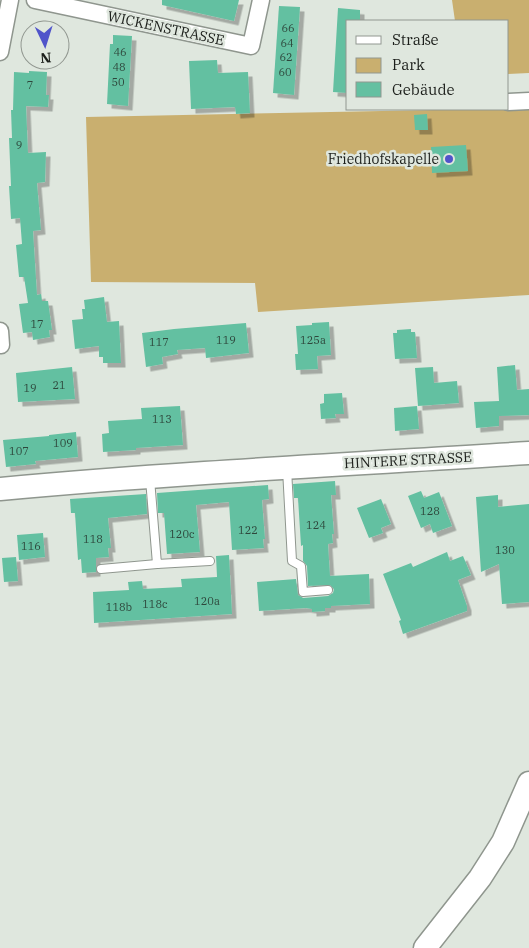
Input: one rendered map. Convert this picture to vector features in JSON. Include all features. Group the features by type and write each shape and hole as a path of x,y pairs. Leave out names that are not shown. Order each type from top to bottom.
{"street":[{"path":"0,52 10,0"},
{"name":"WICKENSTRASSE","path":"35,0 251,46 261,0"},
{"path":"509,102 529,101"},
{"name":"HINTERE STRASSE","path":"0,489 150,477 529,452"},
{"path":"425,948 480,878 503,842 529,783"}],"lane":[{"path":"286,468 292,560 301,566 303,592 328,590"},
{"path":"150,477 157,564"},
{"path":"102,569 210,561"}],"green space":[{"path":"452,0 529,0 529,73 509,74 509,20 455,20"},
{"path":"509,108 529,108 529,295 258,312 255,283 91,282 86,117 509,110"}],"building":[{"path":"162,0 239,0 234,21 162,5"},
{"path":"279,6 300,7 294,95 273,93"},
{"path":"338,8 360,10 360,20 346,20 346,93 333,92"},
{"path":"113,35 132,36 128,106 107,104 110,44 113,44"},
{"path":"217,60 218,73 248,72 250,113 236,114 235,107 191,109 189,61"},
{"path":"29,71 47,72 46,95 49,95 48,107 26,106 28,153 46,152 45,182 37,183 41,230 33,231 37,295 41,294 42,301 48,301 52,330 49,330 50,337 33,340 32,332 23,333 19,304 28,303 24,277 19,277 16,245 22,244 20,218 11,219 9,186 11,186 9,138 12,138 11,110 13,110 14,72 29,73"},
{"path":"427,114 428,130 415,130 414,115"},
{"name":"Friedhofskapelle","path":"466,145 468,171 432,173 431,147"},
{"path":"104,297 107,322 119,321 121,363 103,363 103,357 99,357 99,346 75,349 72,320 83,319 82,309 85,309 84,300"},
{"path":"329,322 331,355 317,356 318,369 296,370 295,354 298,354 296,326"},
{"path":"246,323 249,353 206,358 205,348 177,350 178,354 162,357 163,364 146,367 142,333"},
{"path":"411,329 411,332 415,332 417,358 395,359 393,333 397,333 397,330"},
{"path":"515,365 517,390 529,389 529,415 499,416 499,426 476,428 474,402 499,401 497,367"},
{"path":"72,367 75,399 18,402 16,373"},
{"path":"433,367 434,383 457,381 459,403 418,406 415,368"},
{"path":"342,393 344,414 335,414 336,418 321,419 320,404 324,403 324,394"},
{"path":"180,406 183,445 103,452 102,434 109,433 108,421 142,419 141,408"},
{"path":"417,406 419,429 395,431 394,408"},
{"path":"76,432 78,457 35,461 36,464 6,467 3,440"},
{"path":"335,481 336,495 331,495 333,543 328,544 330,576 369,574 370,604 331,606 331,608 325,608 325,611 312,612 312,609 306,608 259,611 257,582 296,579 298,595 303,598 328,596 333,593 334,589 330,585 308,586 307,566 303,561 303,545 301,546 298,498 294,498 293,484"},
{"path":"268,485 269,499 262,500 264,548 232,550 229,502 196,505 200,552 167,554 164,513 158,513 157,493"},
{"path":"421,491 424,498 439,492 452,526 433,533 430,524 421,528 408,496"},
{"path":"146,494 147,514 108,518 111,548 108,548 109,557 96,558 96,572 82,573 81,559 78,560 75,513 71,513 70,499"},
{"path":"498,495 498,507 529,504 529,602 502,604 499,564 481,572 476,497"},
{"path":"381,499 391,524 381,528 383,533 369,538 357,508"},
{"path":"43,533 45,557 19,560 17,535"},
{"path":"447,552 450,561 463,556 471,575 458,580 467,611 403,634 399,621 401,620 383,574 411,563 413,567"},
{"path":"229,555 232,614 94,623 93,592 129,590 128,582 142,581 143,589 182,587 181,579 217,577 216,556"},
{"path":"16,557 18,581 4,582 2,558"}],"place":[{"name":"Friedhofskapelle","path":"449,159"}]}
